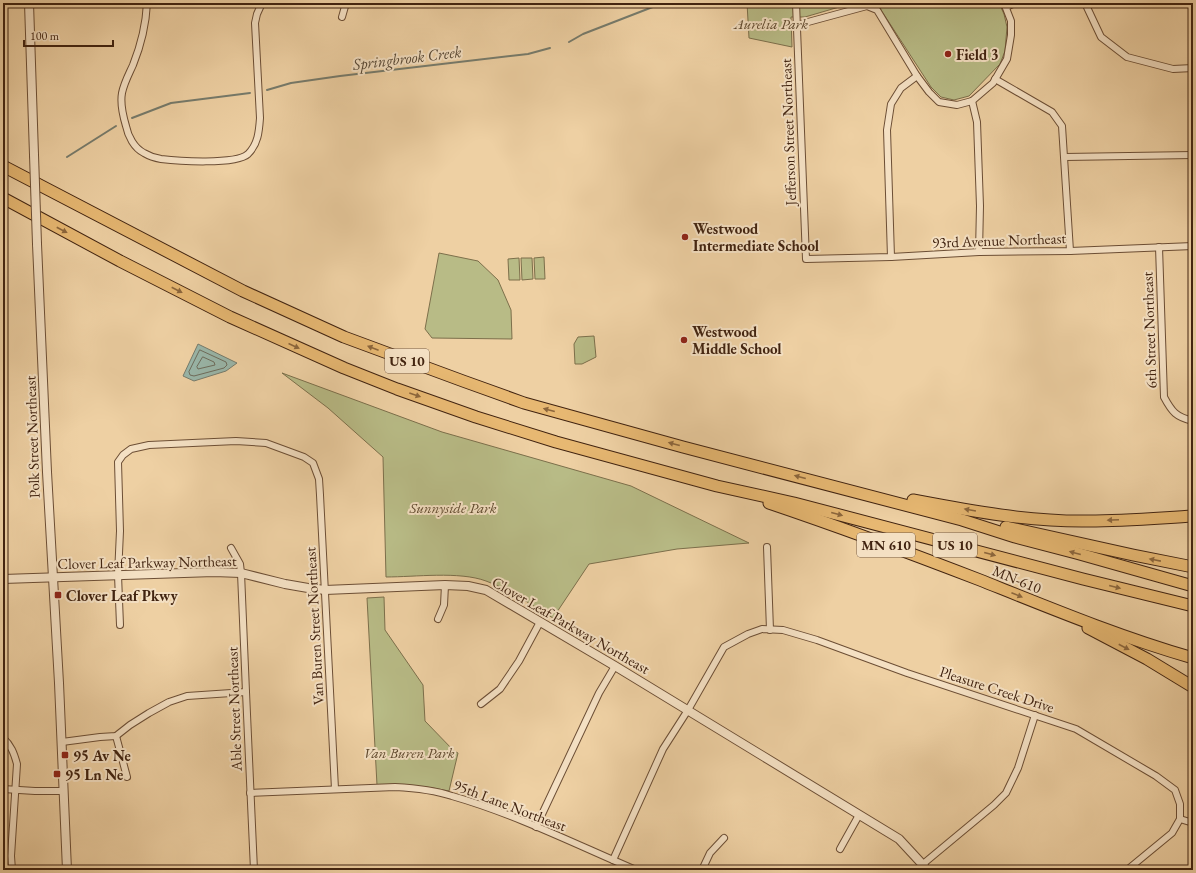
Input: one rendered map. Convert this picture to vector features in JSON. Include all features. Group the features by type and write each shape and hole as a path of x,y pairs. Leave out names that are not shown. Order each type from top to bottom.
{"highway":[{"name":"US 10","path":"3,166 243,291 351,340 524,403 683,447 962,520 1015,537 1193,586"},
{"name":"US 10","path":"3,198 120,261 230,317 344,368 396,389 476,417 556,442 717,486 794,503 1083,579 1193,606"},
{"name":"MN-610","path":"717,486 816,519 914,555 1052,609 1163,649 1193,658"},
{"path":"838,487 987,513 1039,519 1088,521 1193,516"},
{"path":"1152,518 1193,510"},
{"path":"962,520 1009,528 1133,556 1193,567"},
{"path":"1052,609 1147,659 1193,687"}],"street":[{"name":"Polk Street Northeast","path":"29,3 37,244 67,870"},
{"path":"147,3 146,16 140,44 122,93 121,106 126,128 132,142 142,153 177,161 214,161 239,159 247,155 256,144 260,118 255,23 262,3"},
{"path":"342,17 346,3"},
{"name":"Jefferson Street Northeast","path":"796,3 806,259"},
{"path":"796,25 867,6 877,10 917,76 929,92 940,102 957,105 972,101 993,83 1007,59 1011,35 1011,21 1005,5 1015,3"},
{"path":"1085,3 1101,37 1127,57 1173,68 1193,68"},
{"path":"891,257 886,130 891,104 901,88 917,76"},
{"path":"995,79 1052,112 1062,126 1070,251"},
{"path":"972,101 977,122 980,206 979,252"},
{"path":"1065,157 1193,155"},
{"name":"93rd Avenue Northeast","path":"806,259 1193,246"},
{"name":"6th Street Northeast","path":"1159,248 1164,397 1171,410 1183,419 1193,421"},
{"name":"Van Buren Street Northeast","path":"118,575 120,530 118,462 123,455 131,449 149,445 236,441 266,443 304,457 312,463 319,479 320,490 335,789"},
{"path":"767,547 770,630"},
{"name":"Able Street Northeast","path":"231,548 240,564 241,573 254,870"},
{"name":"Clover Leaf Parkway Northeast","path":"3,580 214,572 241,573 285,584 325,590 445,585 468,586 489,591 899,839 924,867"},
{"path":"118,575 120,625"},
{"path":"438,619 444,605 445,585"},
{"path":"481,704 500,689 519,661 540,622"},
{"name":"Pleasure Creek Drive","path":"613,860 663,749 688,710 724,646 762,629 783,630 817,640 912,675 1076,729 1156,776 1176,790 1180,804 1180,819"},
{"path":"536,827 599,694 615,666"},
{"path":"62,742 116,736 130,725 156,710 186,696 246,692"},
{"path":"924,867 1006,793 1018,768 1035,715"},
{"path":"116,736 127,777"},
{"path":"5,739 14,752 17,764 11,856 12,870"},
{"name":"95th Lane Northeast","path":"250,793 395,787 419,789 452,795 509,815 636,870"},
{"path":"3,789 64,791"},
{"path":"840,849 858,814"},
{"path":"1127,870 1172,833 1180,819 1193,823"},
{"path":"702,870 710,853 724,838"}],"green space":[{"name":"Aurelia Park","path":"747,3 845,3 846,5 805,17 791,17 792,47 749,38"},
{"path":"879,3 999,3 1004,14 1007,27 1005,51 1000,64 969,96 954,100 941,97 931,87 881,10"},
{"path":"439,253 478,261 498,280 511,310 512,339 432,338 425,329"},
{"path":"544,257 545,279 535,279 534,258"},
{"path":"519,258 520,280 509,280 508,259"},
{"path":"521,258 532,258 533,279 522,280"},
{"path":"594,336 596,357 582,364 575,364 574,344 578,337"},
{"name":"Sunnyside Park","path":"282,373 442,432 631,486 749,543 677,549 589,564 553,618 503,588 475,578 450,575 386,577 383,457 328,408"},
{"name":"Van Buren Park","path":"384,597 385,630 423,685 425,721 454,751 458,753 449,791 413,786 377,785 367,598"}],"water":[{"path":"3,13 7,23 3,112"},
{"path":"198,344 237,363 226,371 194,381 183,376"}],"waterway":[{"name":"Springbrook Creek","path":"569,42 583,34 663,3"},
{"name":"Springbrook Creek","path":"267,90 291,83 528,54 550,48"},
{"name":"Springbrook Creek","path":"132,118 171,103 250,93"},
{"name":"Springbrook Creek","path":"67,157 116,126"}],"place":[{"name":"Field 3","path":"948,54"},
{"name":"Westwood Intermediate School","path":"685,237"},
{"name":"Westwood Middle School","path":"684,340"},
{"name":"Clover Leaf Pkwy","path":"58,595"},
{"name":"95 Av Ne","path":"65,755"},
{"name":"95 Ln Ne","path":"57,774"}]}
